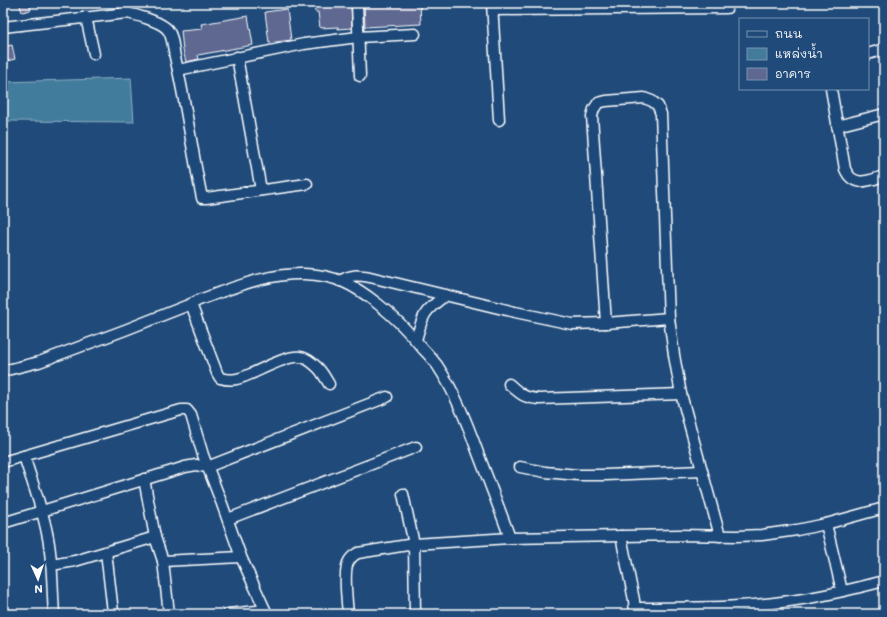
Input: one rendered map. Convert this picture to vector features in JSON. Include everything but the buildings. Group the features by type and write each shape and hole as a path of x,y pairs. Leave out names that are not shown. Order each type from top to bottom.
{"street":[{"path":"357,3 360,76"},
{"path":"499,120 492,7 727,8"},
{"path":"3,27 86,17 125,8 136,15 160,24 167,28 170,34 202,198 307,184"},
{"path":"86,17 94,54"},
{"path":"178,70 304,44 358,37 415,34"},
{"path":"869,54 884,49"},
{"path":"236,57 261,190"},
{"path":"831,90 847,174 854,181 864,181 884,176"},
{"path":"606,323 592,116 594,108 598,103 644,98 652,101 658,106 662,114 669,318 681,394 720,536"},
{"path":"837,126 884,114"},
{"path":"3,371 39,362 246,283 282,275 304,274 328,277 346,283 362,291 391,314 437,365 468,426 510,538"},
{"path":"340,281 347,277 358,275 370,277 515,312 572,324 669,318"},
{"path":"416,340 422,319 426,312 432,305 446,295"},
{"path":"191,304 220,378 228,380 239,379 275,363 294,357 302,357 323,373 328,384"},
{"path":"509,384 522,395 539,399 681,394"},
{"path":"3,523 185,467 196,465 207,467 388,397"},
{"path":"3,462 181,410 188,411 191,415 207,467 211,473 241,557 266,612 228,614"},
{"path":"228,519 416,447"},
{"path":"24,456 42,510 48,535 54,614"},
{"path":"520,467 545,472 578,475 702,471"},
{"path":"144,479 155,538 163,561 169,614"},
{"path":"403,494 414,544 415,614"},
{"path":"348,614 346,571 348,562 352,556 358,553 414,544 510,538 762,535 826,524 884,508"},
{"path":"826,524 842,592"},
{"path":"621,536 635,611 738,606 781,602 842,592 884,581"},
{"path":"51,565 75,561 155,538"},
{"path":"106,552 113,612"},
{"path":"163,561 241,557"}],"water":[{"path":"131,78 134,122 6,121 3,82"}]}
